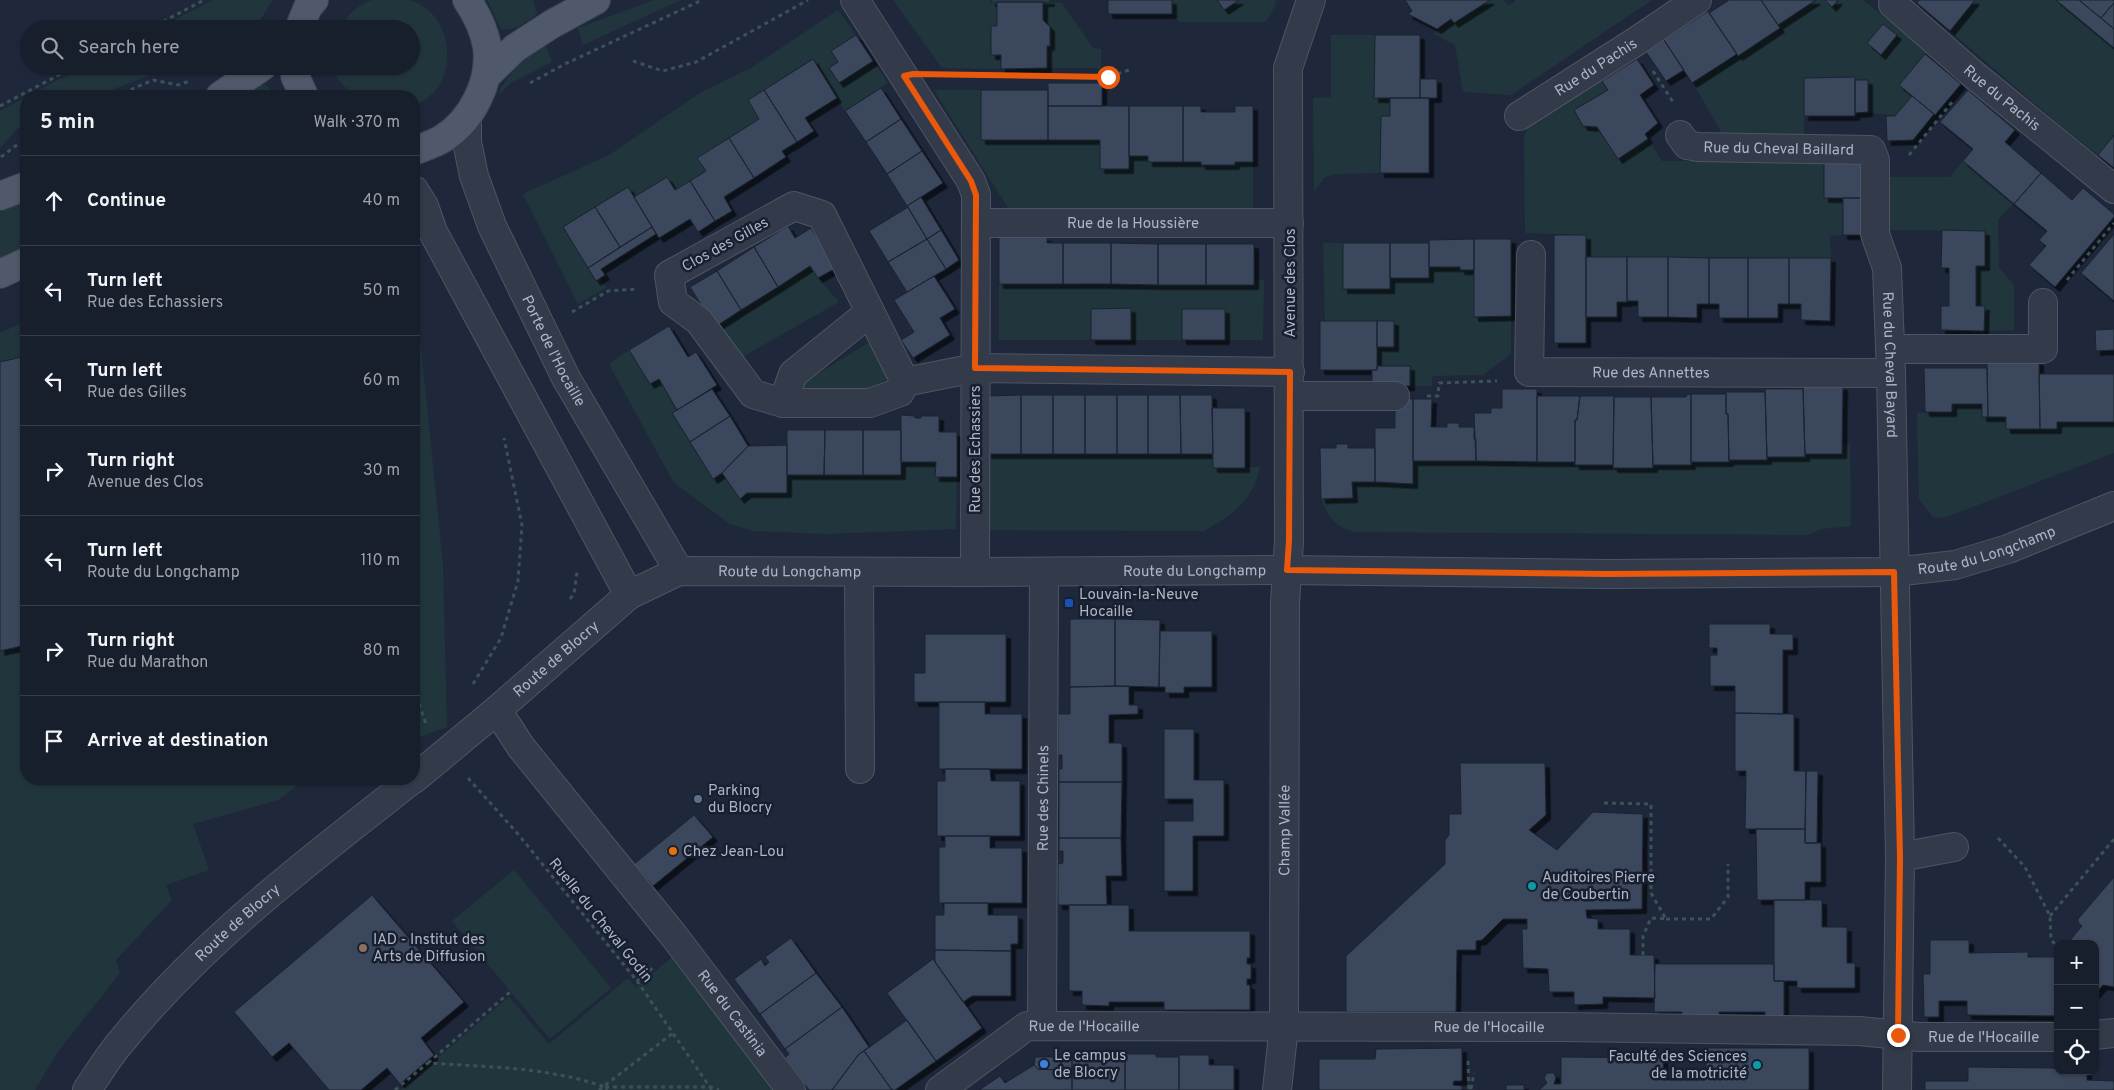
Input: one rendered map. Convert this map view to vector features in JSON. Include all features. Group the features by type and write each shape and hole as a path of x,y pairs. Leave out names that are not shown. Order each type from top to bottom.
{"main road":[{"path":"303,20 308,7 314,0"},
{"path":"420,149 443,139 467,117 479,98 486,76 487,47 480,19 468,0"},
{"path":"486,76 514,48 552,24 596,0"},
{"path":"228,90 249,75"},
{"path":"295,75 301,90"},
{"path":"0,196 20,188"},
{"path":"0,274 20,265"}],"street":[{"name":"Rue des Echassiers","path":"855,0 971,181 976,195 975,572"},
{"name":"Avenue des Clos","path":"1287,570 1289,541 1290,384 1288,68 1311,0"},
{"name":"Rue du Pachis","path":"1519,116 1697,0"},
{"name":"Rue du Pachis","path":"1892,4 1974,75 2114,189"},
{"name":"Porte de l'Hocaille","path":"467,117 467,142 474,176 492,226 566,378 679,571"},
{"name":"Rue du Cheval Baillard","path":"1680,135 1687,145 1698,147 1871,150 1875,160"},
{"name":"Rue du Cheval Bayard","path":"1875,160 1875,234 1887,268 1890,361 1900,857 1897,1090"},
{"path":"420,200 433,232 629,595"},
{"name":"Clos des Gilles","path":"794,206 822,215 905,382 900,392 870,402 783,403 753,394 699,322 673,302 669,275 794,206"},
{"name":"Rue de la Houssière","path":"977,223 1289,223"},
{"path":"1529,372 1531,255"},
{"name":"Rue des Annettes","path":"1529,372 1890,361 2043,349 2044,303"},
{"path":"783,403 793,374 870,312"},
{"name":"Clos des Gilles","path":"905,382 975,368 1290,384 1395,396"},
{"name":"Route du Longchamp","path":"629,595 679,571 1044,572 1287,570 1598,574 1894,572 1955,565 2008,550 2114,506"},
{"name":"Champ Vallée","path":"1276,1090 1284,1026 1285,612 1287,570"},
{"path":"859,572 860,769"},
{"name":"Rue des Chinels","path":"1042,1026 1044,572"},
{"name":"Route de Blocry","path":"420,776 454,762 497,710 629,595"},
{"name":"Rue du Castinia","path":"497,710 521,747 674,936 791,1090"},
{"name":"Route de Blocry","path":"87,1090 118,1044 159,998 236,923 332,842 406,785"},
{"path":"1900,857 1954,847"},
{"name":"Rue de l'Hocaille","path":"940,1090 1027,1026 1598,1028 1859,1031 1920,1037 2054,1037"},
{"path":"2099,1035 2114,1033"}],"path":[{"path":"166,20 204,0"},
{"path":"523,87 565,64 702,0"},
{"path":"633,61 663,71 696,62 808,0"},
{"path":"1634,42 1682,116 1680,135"},
{"path":"904,76 913,74 1108,77 1132,69"},
{"path":"30,90 59,75"},
{"path":"1875,160 1906,158 1974,75"},
{"path":"130,90 153,80 178,85 196,79"},
{"path":"0,106 20,95"},
{"path":"0,157 20,142"},
{"path":"2044,303 2059,290 2114,222"},
{"path":"566,316 608,291 671,287"},
{"path":"1395,396 1438,396 1439,383 1502,380 1529,372"},
{"path":"484,679 468,691 501,638 518,581 522,525 503,431"},
{"path":"567,606 574,594 578,567"},
{"name":"Ruelle du Cheval Godin","path":"420,707 428,729 454,762 518,834 624,966 711,1089"},
{"path":"1604,803 1651,804 1652,893 1666,919"},
{"path":"1998,838 2025,867 2050,916 2051,940 2054,943"},
{"path":"2050,916 2114,839"},
{"path":"1643,955 1643,936 1651,918 1711,919 1728,897 1728,864"},
{"path":"395,1090 510,992"},
{"path":"606,1088 673,1033"},
{"path":"1468,1054 1470,1090"},
{"path":"428,1063 542,1071 578,1077 606,1088"},
{"path":"1470,1090 1474,1073"},
{"path":"600,1090 606,1088 719,1090"}],"green space":[{"path":"213,0 273,0 260,20 174,20"},
{"path":"408,0 421,5 439,23 447,48 447,62 444,75 436,90 420,103 420,90 348,90 337,78 337,75 420,75 420,20 345,20 368,1"},
{"path":"487,0 533,0 537,14 516,27 501,29"},
{"path":"654,0 681,0 583,45 578,28"},
{"path":"893,0 991,0 992,2 997,2 1001,69 942,68"},
{"path":"1172,0 1217,0 1224,10 1239,0 1275,0 1276,4 1266,22 1180,22 1172,14"},
{"path":"1490,0 1504,0 1508,5 1515,2 1515,0 1652,0 1511,95 1463,92 1455,45 1434,34 1437,29 1451,19 1454,23"},
{"path":"1816,0 1825,0 1832,7 1838,0 1863,0 1928,51 1899,85 1912,96 1895,116 1868,112 1868,80 1855,80 1855,77 1804,78 1804,136 1723,135 1693,83 1780,28 1778,25"},
{"path":"1975,0 2055,0 2114,48 2114,135 2098,155 2067,131 1950,31"},
{"path":"1043,2 1062,3 1093,48 1101,49 1101,68 1047,68"},
{"path":"838,10 856,35 831,51 838,62 829,68 839,82 873,61 888,83 845,111 812,59 748,100 759,119 697,158 706,171 675,190 667,177 634,197 627,187 563,227 596,281 600,278 606,288 578,304 523,194 609,155 700,93 751,68"},
{"path":"1331,35 1375,35 1374,98 1390,98 1390,116 1381,116 1380,173 1334,174 1324,178 1314,192 1313,98 1331,97"},
{"path":"546,46 552,62 511,83 498,95 506,80 518,66"},
{"path":"67,75 150,75 112,90 39,90"},
{"path":"1598,76 1608,90 1574,110 1583,126 1597,127 1618,159 1648,139 1662,161 1824,161 1824,198 1843,198 1843,235 1830,236 1831,258 1586,257 1586,235 1525,233 1524,136 1530,123"},
{"path":"265,85 271,90 249,90"},
{"path":"934,90 981,90 981,140 1100,140 1100,169 1128,169 1129,156 1148,156 1148,162 1201,162 1201,165 1235,165 1235,162 1253,162 1253,208 1008,208"},
{"path":"20,100 20,128 0,148 0,111"},
{"path":"1963,161 2014,204 1998,219 1999,268 2014,285 2014,330 1984,331 1985,306 1976,306 1976,266 1985,266 1985,231 1889,230 1889,177 1950,177"},
{"path":"20,204 20,250 0,259 0,212"},
{"path":"1323,243 1343,243 1343,289 1390,289 1390,278 1429,278 1429,267 1460,267 1460,270 1474,270 1474,317 1511,316 1511,354 1483,375 1432,376 1432,386 1410,386 1409,367 1377,366 1377,347 1394,347 1394,321 1325,321"},
{"path":"810,266 839,302 737,360 715,327"},
{"path":"1264,280 1263,340 1225,340 1224,309 1182,309 1182,340 1131,340 1131,308 1091,309 1091,340 999,340 999,284 1158,285"},
{"path":"20,324 20,785 298,785 278,800 193,824 209,870 166,885 172,900 116,960 120,973 57,1053 35,1090 0,1090 0,333"},
{"path":"420,338 443,565 447,727 420,737"},
{"path":"868,343 877,345 891,375 874,389 804,388 804,382"},
{"path":"629,350 650,384 659,379 677,410 672,414 714,478 722,473 740,499 747,493 787,493 787,475 901,475 901,462 936,462 936,477 957,477 956,529 826,534 753,531 730,524 674,483 609,364"},
{"path":"1952,404 1982,404 1982,417 2006,417 2007,429 2057,429 2057,422 2114,422 2114,453 1944,518 1933,517 1919,499 1917,413 1952,412"},
{"path":"1842,444 1850,444 1851,526 1822,529 1807,535 1355,532 1341,527 1333,521 1321,499 1353,498 1352,482 1413,484 1413,461 1575,462 1576,465 1653,468 1653,465 1691,465 1691,462 1766,460 1767,457 1805,457 1805,454 1842,454"},
{"path":"987,454 1213,454 1213,468 1260,467 1252,489 1240,506 1233,513 1204,531 989,530"},
{"path":"514,870 611,988 550,1039 452,921"},
{"path":"677,953 785,1090 400,1090 509,997 549,1044 628,978 636,988"}],"building":[{"path":"991,0 1050,0 1050,2 991,2"},
{"path":"1108,0 1172,0 1172,14 1108,14"},
{"path":"1217,0 1239,0 1224,10"},
{"path":"1405,0 1490,0 1454,23 1451,19 1437,29 1408,14 1412,11"},
{"path":"1729,0 1761,0 1780,28 1738,56 1709,13"},
{"path":"1761,0 1816,0 1778,25"},
{"path":"1825,0 1838,0 1832,7"},
{"path":"1919,0 1975,0 1950,31 1917,3"},
{"path":"2056,0 2079,0 2114,29 2114,48"},
{"path":"2079,0 2114,0 2114,3 2101,18"},
{"path":"997,2 1043,2 1043,20 1050,27 1050,46 1047,46 1047,68 1001,69 1001,55 991,55 991,26 997,26"},
{"path":"2114,3 2114,29 2101,18"},
{"path":"1708,11 1737,54 1692,83 1664,40"},
{"path":"1883,24 1897,35 1881,55 1867,43"},
{"path":"856,35 873,61 839,83 829,68 838,62 831,51"},
{"path":"1375,35 1420,35 1420,98 1374,98"},
{"path":"1664,40 1684,70 1666,81 1646,52"},
{"path":"1925,54 1961,84 1935,115 1899,85"},
{"path":"813,59 837,98 805,118 814,131 797,142 764,90"},
{"path":"1637,59 1654,85 1640,95 1658,123 1645,134 1648,139 1618,159 1597,127 1583,126 1574,110 1608,90 1602,81"},
{"path":"1855,77 1855,116 1804,116 1804,78"},
{"path":"1420,79 1437,79 1437,98 1420,98"},
{"path":"1855,80 1868,80 1868,112 1855,113"},
{"path":"1048,83 1102,83 1102,106 1048,106"},
{"path":"881,88 901,119 866,142 845,111"},
{"path":"764,90 797,142 782,151 786,157 754,178 729,138 759,119 748,100"},
{"path":"981,90 1048,90 1048,140 981,140"},
{"path":"1968,90 2015,130 2005,142 2041,173 2014,204 1963,161 1973,149 1940,122"},
{"path":"1912,96 1934,114 1913,140 1887,141 1886,116 1895,116"},
{"path":"1390,98 1429,98 1429,173 1380,173 1381,116 1390,116"},
{"path":"1048,106 1129,106 1129,169 1100,169 1100,140 1048,140"},
{"path":"1129,106 1183,106 1183,162 1148,162 1148,156 1129,156"},
{"path":"1183,106 1201,106 1201,112 1235,112 1235,106 1253,106 1253,162 1235,162 1235,165 1201,165 1201,162 1183,162"},
{"path":"901,119 922,151 887,174 866,142"},
{"path":"2114,135 2114,168 2098,155"},
{"path":"729,138 754,178 724,197 732,211 715,221 690,181 706,171 697,158"},
{"path":"922,151 943,183 907,206 887,174"},
{"path":"1824,161 1863,161 1863,198 1824,198"},
{"path":"2041,173 2072,200 2083,188 2114,214 2114,217 2055,287 2029,265 2046,246 2039,240 2047,231 2014,204"},
{"path":"667,177 675,190 690,181 715,221 698,232 690,219 659,238 634,197"},
{"path":"628,187 652,227 620,247 595,207"},
{"path":"921,197 941,230 927,239 907,206"},
{"path":"1843,198 1863,198 1863,235 1843,235"},
{"path":"595,207 620,247 588,268 563,227"},
{"path":"908,207 927,239 888,262 869,231"},
{"path":"788,226 795,238 811,228 836,268 818,278 810,266 778,287 754,247"},
{"path":"652,227 656,234 601,269 605,275 596,281 588,268"},
{"path":"941,230 959,260 946,269 927,239"},
{"path":"1942,230 1985,231 1985,266 1976,266 1976,306 1985,306 1984,331 1941,330 1941,306 1949,306 1949,268 1941,268"},
{"path":"2114,234 2114,301 2081,273"},
{"path":"1554,235 1586,235 1586,343 1554,343"},
{"path":"999,237 1047,237 1047,243 1063,243 1063,284 999,284"},
{"path":"927,239 946,269 907,292 888,262"},
{"path":"1474,239 1511,239 1511,316 1474,317"},
{"path":"1474,239 1474,270 1460,270 1460,267 1429,267 1429,240"},
{"path":"1063,243 1111,243 1111,284 1063,284"},
{"path":"1111,243 1158,244 1158,285 1111,284"},
{"path":"1343,243 1390,243 1390,289 1343,289"},
{"path":"1390,243 1429,243 1429,278 1390,278"},
{"path":"1158,244 1206,244 1206,285 1158,285"},
{"path":"1206,244 1254,244 1254,285 1206,285"},
{"path":"754,247 778,287 741,310 717,271"},
{"path":"1586,257 1627,257 1627,302 1617,302 1617,317 1586,317"},
{"path":"1627,257 1668,257 1668,317 1638,317 1638,301 1627,301"},
{"path":"1668,257 1709,258 1709,304 1697,304 1697,318 1668,317"},
{"path":"1709,258 1748,258 1748,318 1719,318 1719,304 1709,304"},
{"path":"1748,258 1789,258 1789,304 1778,304 1778,318 1748,318"},
{"path":"1789,258 1831,258 1830,321 1801,320 1801,304 1789,304"},
{"path":"717,271 741,310 715,327 690,287"},
{"path":"934,276 955,309 940,318 950,335 913,358 901,340 914,332 894,300"},
{"path":"1131,308 1131,340 1091,340 1091,309"},
{"path":"1182,309 1225,309 1225,340 1182,340"},
{"path":"1320,321 1377,321 1377,370 1320,370"},
{"path":"1377,321 1394,321 1394,347 1377,347"},
{"path":"669,326 688,357 696,352 717,385 677,410 659,379 650,384 629,350"},
{"path":"2114,329 2114,350 2096,351 2095,330"},
{"path":"20,357 20,646 0,651 0,362"},
{"path":"1987,361 2039,361 2040,429 2006,429 2006,417 1988,417"},
{"path":"1377,366 1410,366 1410,386 1372,387 1372,370 1377,370"},
{"path":"1924,368 1987,368 1988,417 1982,417 1982,404 1952,404 1952,412 1925,412"},
{"path":"2039,374 2114,374 2114,422 2057,422 2057,429 2040,429"},
{"path":"1803,386 1843,386 1842,454 1805,454"},
{"path":"712,389 730,416 690,442 672,413"},
{"path":"1502,389 1537,389 1537,462 1476,461 1474,413 1491,413 1491,408 1502,408"},
{"path":"1765,389 1803,389 1805,457 1767,457"},
{"path":"1726,392 1765,392 1767,460 1729,460"},
{"path":"1691,394 1726,394 1729,462 1691,462"},
{"path":"1691,394 1691,465 1653,465 1651,397 1686,397 1686,395"},
{"path":"1021,395 1021,454 987,454 987,396"},
{"path":"1021,395 1053,395 1053,454 1021,454"},
{"path":"1053,395 1085,395 1085,454 1053,454"},
{"path":"1085,395 1117,395 1117,454 1085,454"},
{"path":"1117,395 1148,395 1148,454 1117,454"},
{"path":"1148,395 1180,395 1181,454 1148,454"},
{"path":"1180,395 1212,395 1213,454 1181,454"},
{"path":"1537,396 1580,396 1577,420 1575,420 1575,462 1537,462"},
{"path":"1580,396 1614,396 1613,465 1575,465 1575,420 1577,420"},
{"path":"1614,397 1651,397 1653,468 1613,468"},
{"path":"1395,399 1413,399 1413,484 1375,482 1375,428 1395,428"},
{"path":"1413,399 1432,399 1431,427 1447,427 1447,423 1459,423 1459,427 1474,427 1476,461 1413,461"},
{"path":"1212,408 1245,408 1245,468 1213,468"},
{"path":"901,415 915,416 915,418 939,416 939,432 957,432 957,477 935,477 936,462 901,462"},
{"path":"730,416 748,446 722,473 713,479 690,442"},
{"path":"787,430 825,430 824,475 787,475"},
{"path":"825,430 863,430 863,475 824,475"},
{"path":"863,430 901,430 901,475 863,475"},
{"path":"1336,444 1348,444 1348,448 1375,448 1375,482 1352,482 1353,498 1321,499 1320,448 1336,448"},
{"path":"787,445 787,493 747,493 740,499 722,473 748,446"},
{"path":"1070,619 1115,619 1115,686 1070,687"},
{"path":"1115,619 1160,620 1159,687 1115,686"},
{"path":"1709,624 1770,624 1770,634 1793,634 1793,650 1783,650 1783,714 1735,713 1735,686 1710,686 1710,655 1717,655 1717,648 1709,648"},
{"path":"1160,631 1212,631 1212,687 1184,687 1184,693 1165,693 1165,687 1159,687"},
{"path":"925,634 1006,634 1006,702 914,702 914,673 925,673"},
{"path":"1129,686 1129,705 1138,705 1138,714 1109,715 1109,743 1122,743 1122,782 1059,782 1059,769 1062,769 1062,755 1058,755 1058,714 1070,714 1070,687"},
{"path":"939,702 985,702 985,714 1022,714 1022,769 939,769"},
{"path":"1735,713 1794,714 1794,771 1806,771 1805,829 1745,829 1746,771 1735,771"},
{"path":"1164,729 1194,729 1194,780 1224,780 1224,836 1193,836 1193,891 1164,891 1164,821 1193,821 1193,799 1164,799"},
{"name":"Auditoires Pierre de Coubertin","path":"1460,763 1545,763 1546,815 1529,830 1557,850 1593,812 1643,814 1642,909 1586,910 1587,918 1598,919 1598,929 1630,929 1630,955 1654,955 1655,998 1603,997 1603,1004 1574,1005 1574,992 1549,992 1548,969 1523,968 1522,929 1527,929 1527,919 1503,919 1482,940 1476,941 1476,950 1457,950 1456,1012 1346,1012 1346,956 1445,864 1445,840 1449,835 1449,814 1461,814"},
{"path":"945,769 990,769 991,781 1020,781 1020,836 937,836 937,781 945,781"},
{"path":"1806,771 1818,771 1817,843 1805,843"},
{"path":"1059,782 1122,782 1121,838 1059,838"},
{"name":"Chez Jean-Lou","path":"694,815 713,837 653,886 634,864"},
{"path":"1756,829 1805,829 1805,843 1821,843 1821,882 1805,882 1805,900 1757,900"},
{"path":"945,836 990,836 990,848 1022,848 1022,903 939,903 939,847 945,847"},
{"path":"1059,838 1121,838 1122,876 1106,876 1107,905 1058,905 1058,864 1063,863 1063,851 1059,851"},
{"path":"2114,877 2114,987 2103,985 2099,990 2099,940 2070,940 2082,926 2078,919"},
{"name":"IAD - Institut des Arts de Diffusion","path":"372,895 464,1002 421,1038 434,1055 400,1084 387,1068 361,1090 329,1090 289,1043 272,1057 234,1012"},
{"path":"1774,900 1822,900 1822,927 1847,927 1847,963 1855,963 1855,988 1797,988 1797,981 1774,981"},
{"path":"944,903 988,903 988,915 1018,915 1018,944 1011,944 1011,951 935,950 935,915 944,915"},
{"path":"1069,905 1129,905 1129,931 1250,931 1250,958 1247,958 1247,964 1251,964 1251,979 1247,979 1247,985 1250,985 1250,1010 1164,1010 1164,1002 1109,1002 1109,1006 1082,1005 1082,991 1069,991"},
{"path":"791,938 816,973 760,1014 734,979 761,959 765,966 769,962 765,957"},
{"path":"1930,940 1969,940 1969,953 2028,952 2028,957 2054,957 2054,1016 1967,1015 1967,1001 1939,1001 1939,1017 1924,1017 1923,974 1930,974"},
{"path":"935,950 1011,951 1011,996 972,996 963,1002 935,962"},
{"path":"933,959 982,1028 936,1061 887,993"},
{"path":"1655,964 1774,964 1774,981 1784,981 1784,1019 1765,1019 1765,1012 1719,1012 1719,1019 1682,1018 1682,1012 1654,1012"},
{"path":"816,973 842,1007 785,1049 760,1014"},
{"path":"842,1007 869,1047 859,1054 832,1090 809,1090 785,1058 789,1054 785,1049"},
{"path":"907,1020 936,1061 895,1090 892,1090 864,1051"},
{"path":"1462,1048 1462,1081 1454,1081 1453,1085 1462,1086 1462,1090 1319,1090 1319,1059 1375,1059 1376,1049"},
{"name":"Faculté des Sciences de la motricité","path":"1707,1048 1809,1048 1809,1090 1539,1090 1547,1083 1544,1078 1547,1073 1554,1073 1556,1078 1554,1084 1561,1084 1561,1057 1663,1058 1664,1080 1705,1080"},
{"path":"864,1051 892,1090 832,1090 859,1054"},
{"path":"1072,1054 1100,1054 1100,1057 1125,1057 1125,1090 1072,1090"},
{"path":"1125,1054 1156,1054 1156,1057 1179,1057 1179,1090 1125,1090"},
{"path":"1179,1055 1209,1055 1209,1065 1234,1065 1234,1090 1179,1090"},
{"path":"1061,1056 1072,1056 1072,1090 979,1090 1000,1076 1005,1083 1034,1065 1038,1069 1061,1070"},
{"path":"1035,1057 1061,1057 1061,1070 1038,1069 1034,1065"},
{"path":"1968,1067 2054,1068 2054,1075 2087,1075 2087,1080 2114,1081 2114,1090 1925,1090 1925,1081 1968,1081"},
{"path":"1506,1085 1524,1085 1524,1090 1506,1090"}],"place":[{"name":"Louvain-la-Neuve Hocaille","path":"1069,603"},
{"name":"Parking du Blocry","path":"698,799"},
{"name":"Chez Jean-Lou","path":"673,851"},
{"name":"Auditoires Pierre de Coubertin","path":"1532,886"},
{"name":"IAD - Institut des Arts de Diffusion","path":"363,948"},
{"name":"Le campus de Blocry","path":"1044,1064"},
{"name":"Faculté des Sciences de la motricité","path":"1757,1065"}],"route":[{"path":"1108,77 913,74 904,76 971,181 976,195 975,368 1290,372 1289,541 1287,570 1608,574 1894,572 1900,857 1898,1035"}]}
